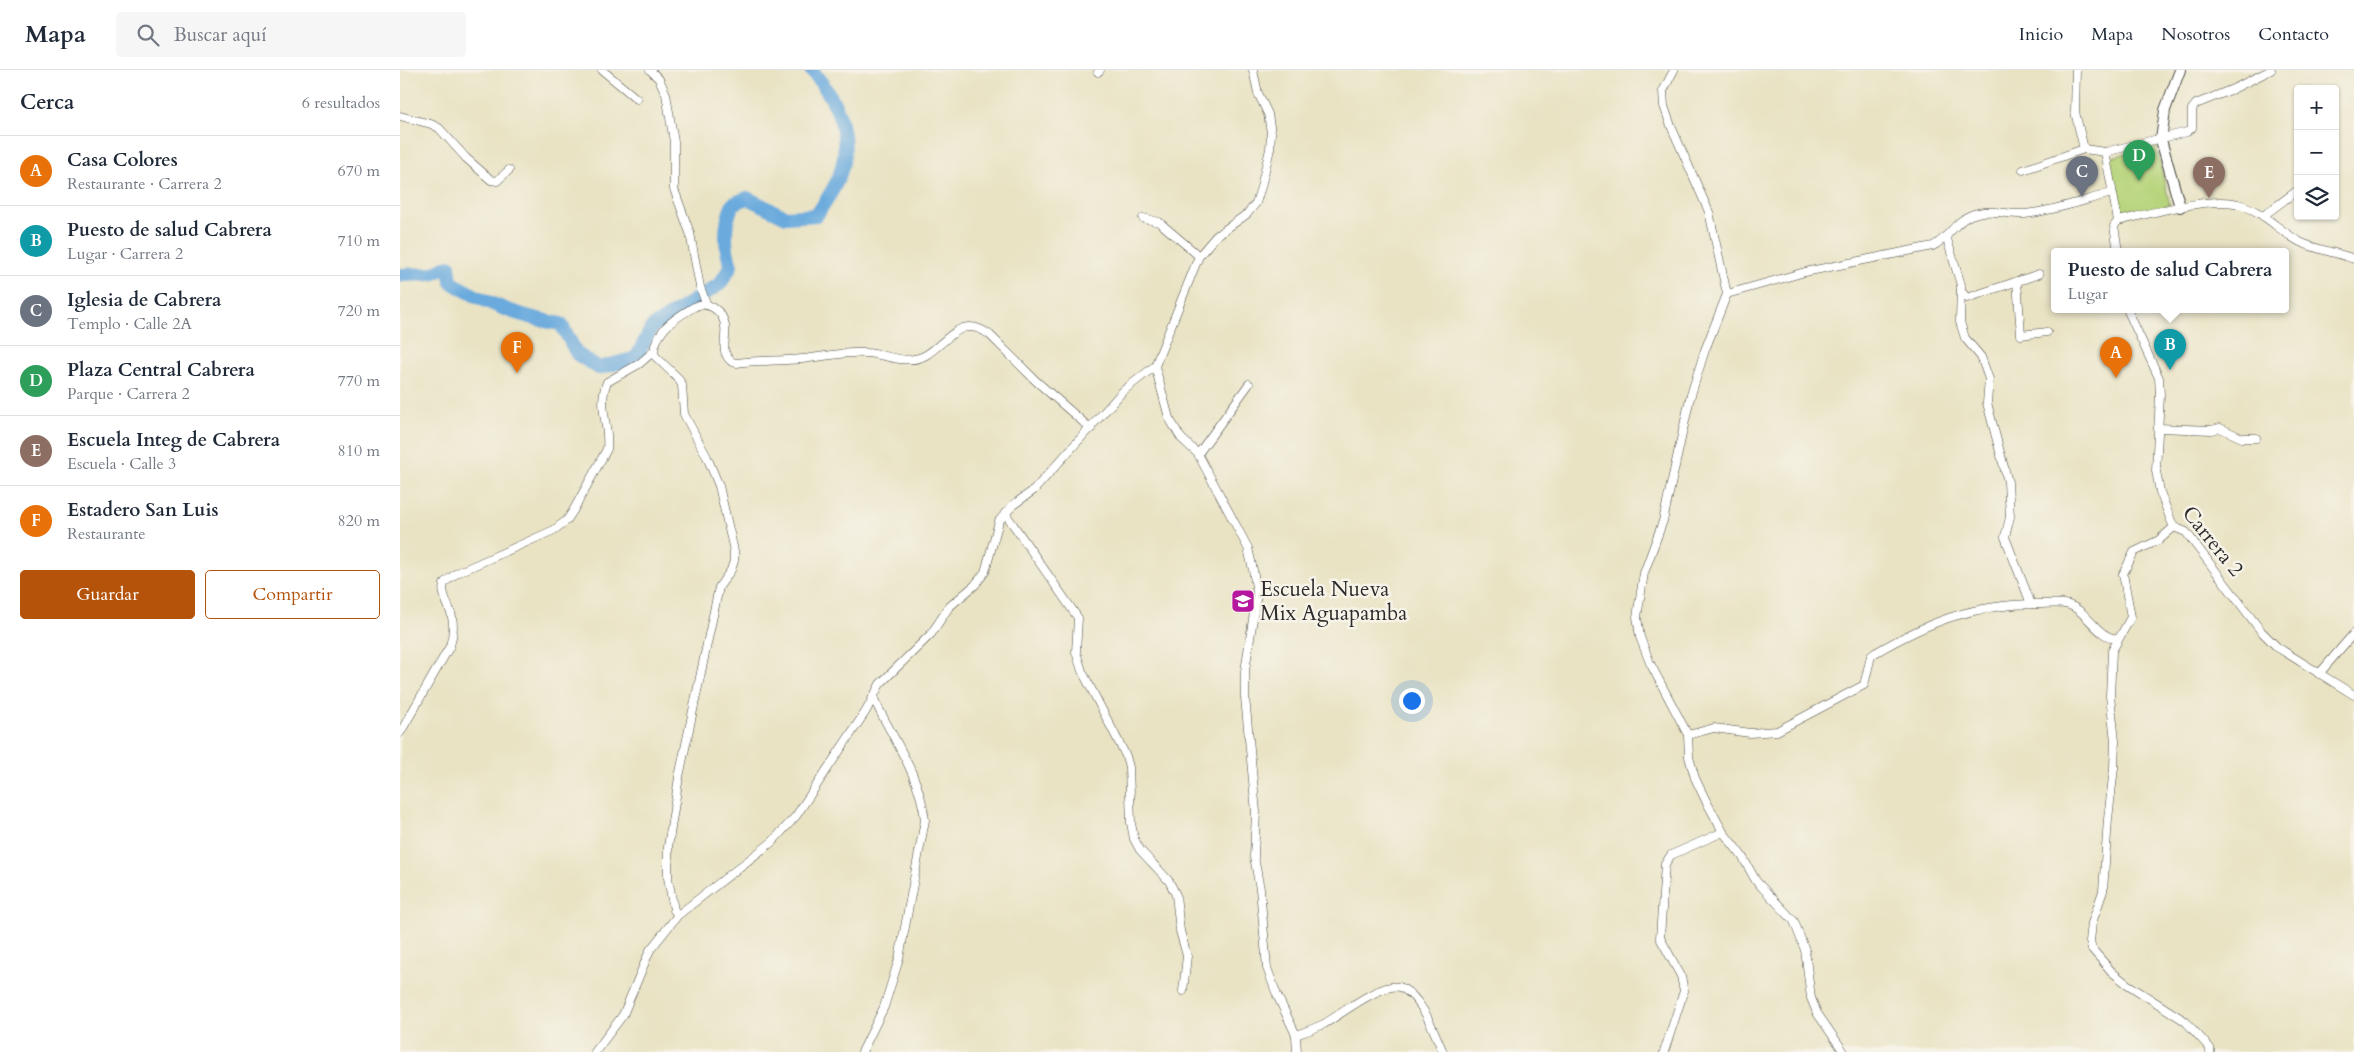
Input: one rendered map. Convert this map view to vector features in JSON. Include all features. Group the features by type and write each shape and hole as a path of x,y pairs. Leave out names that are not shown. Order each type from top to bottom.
{"street":[{"path":"602,70 637,99"},
{"path":"650,70 659,79 666,94 674,142 674,189 690,233 700,287 705,300 726,326 724,352 732,362 866,352 902,360 915,359 924,356 965,326 982,328 1091,428"},
{"path":"595,1052 623,1015 650,950 678,915 772,842 796,816 874,697 880,684 890,672 920,646 949,607 975,585 985,572 999,520 1034,490 1123,391 1155,366 1199,256 1216,236 1247,214 1256,203 1270,149 1271,133 1268,114 1258,93 1253,70"},
{"path":"1674,70 1663,91 1664,106 1709,212 1727,294 1705,350 1690,398 1663,521 1644,573 1637,617 1640,637 1650,663 1688,735 1689,757 1695,778 1723,832 1742,856 1756,881 1794,921 1805,950 1811,998 1817,1013 1844,1052"},
{"path":"2076,70 2075,112 2084,149"},
{"path":"2180,70 2165,110 2161,140 2180,207"},
{"path":"2023,170 2084,149 2105,152 2161,140 2187,132 2192,128 2192,109 2196,104 2233,89 2271,70"},
{"path":"400,116 439,128 466,158 491,180 501,179 509,170"},
{"path":"2105,152 2118,221"},
{"path":"1727,294 1805,272 1908,253 1933,246 1941,242 1959,222 1971,215 1986,212 2033,213 2112,193"},
{"path":"2264,216 2294,193"},
{"path":"2118,248 2114,226 2118,221 2180,207 2228,202 2240,204 2264,216 2295,239 2354,259"},
{"path":"1143,218 1159,222 1199,256"},
{"path":"1946,236 1962,285 1960,322 1964,338 1981,357 1989,379 1988,403 2008,482 2010,517 2005,537 2031,604"},
{"path":"1961,291 1967,298 2039,274"},
{"path":"2017,281 2021,335 2047,332"},
{"path":"678,915 674,910 667,860 676,795 717,595 719,587 734,561 734,551 719,486 707,457 684,414 682,385 678,378 655,356 654,351 656,342 666,327 680,315 705,300"},
{"name":"Carrera 2","path":"2129,313 2159,378 2157,481 2174,527 2186,532 2261,630 2277,647 2354,695"},
{"path":"400,733 450,646 453,633 453,619 443,591 445,582 457,573 554,530 567,520 607,449 608,438 601,407 607,382 639,364 654,351"},
{"path":"1155,366 1169,418 1181,438 1198,454 1248,548 1254,570 1257,593 1245,671 1245,698 1256,812 1254,857 1260,889 1268,968 1277,995 1296,1036 1297,1052"},
{"path":"1198,454 1249,384"},
{"path":"2158,428 2212,430 2220,428 2242,438 2256,438"},
{"path":"1005,513 1078,618 1076,652 1082,671 1126,756 1129,767 1131,823 1134,840 1140,850 1169,881 1176,894 1180,931 1187,956 1183,991"},
{"path":"2174,527 2159,540 2134,552 2124,574 2131,617 2112,651 2110,696 2115,741 2105,878 2103,892 2092,924 2090,941 2092,949 2112,972 2127,984 2185,1021 2210,1048 2210,1052"},
{"path":"1688,735 1714,728 1750,733 1777,731 1864,685 1871,656 1920,628 1953,615 2009,605 2071,605 2107,636 2118,639"},
{"path":"2319,674 2354,633"},
{"path":"862,1052 884,1006 899,959 925,820 923,801 917,782 874,697"},
{"path":"1664,1052 1684,991 1681,976 1660,938 1665,864 1671,855 1723,832"},
{"path":"1296,1036 1323,1024 1373,994 1390,987 1402,988 1414,999 1443,1052"}],"green space":[{"path":"2156,146 2170,205 2121,217 2108,158"}],"waterway":[{"path":"400,275 432,274 449,266 451,282 478,297 504,309 561,324 577,354 599,368 636,358 652,327 720,284 731,266 726,235 728,219 733,204 747,198 786,217 817,215 830,194 842,166 844,136 836,108 821,82 811,70"}],"place":[{"name":"Plaza Central Cabrera","path":"2139,181"},
{"name":"Iglesia de Cabrera","path":"2082,197"},
{"name":"Escuela Integ de Cabrera","path":"2209,198"},
{"name":"Puesto de salud Cabrera","path":"2170,370"},
{"name":"Estadero San Luis","path":"517,373"},
{"name":"Casa Colores","path":"2116,378"},
{"name":"Escuela Nueva Mix Aguapamba","path":"1243,601"}]}
